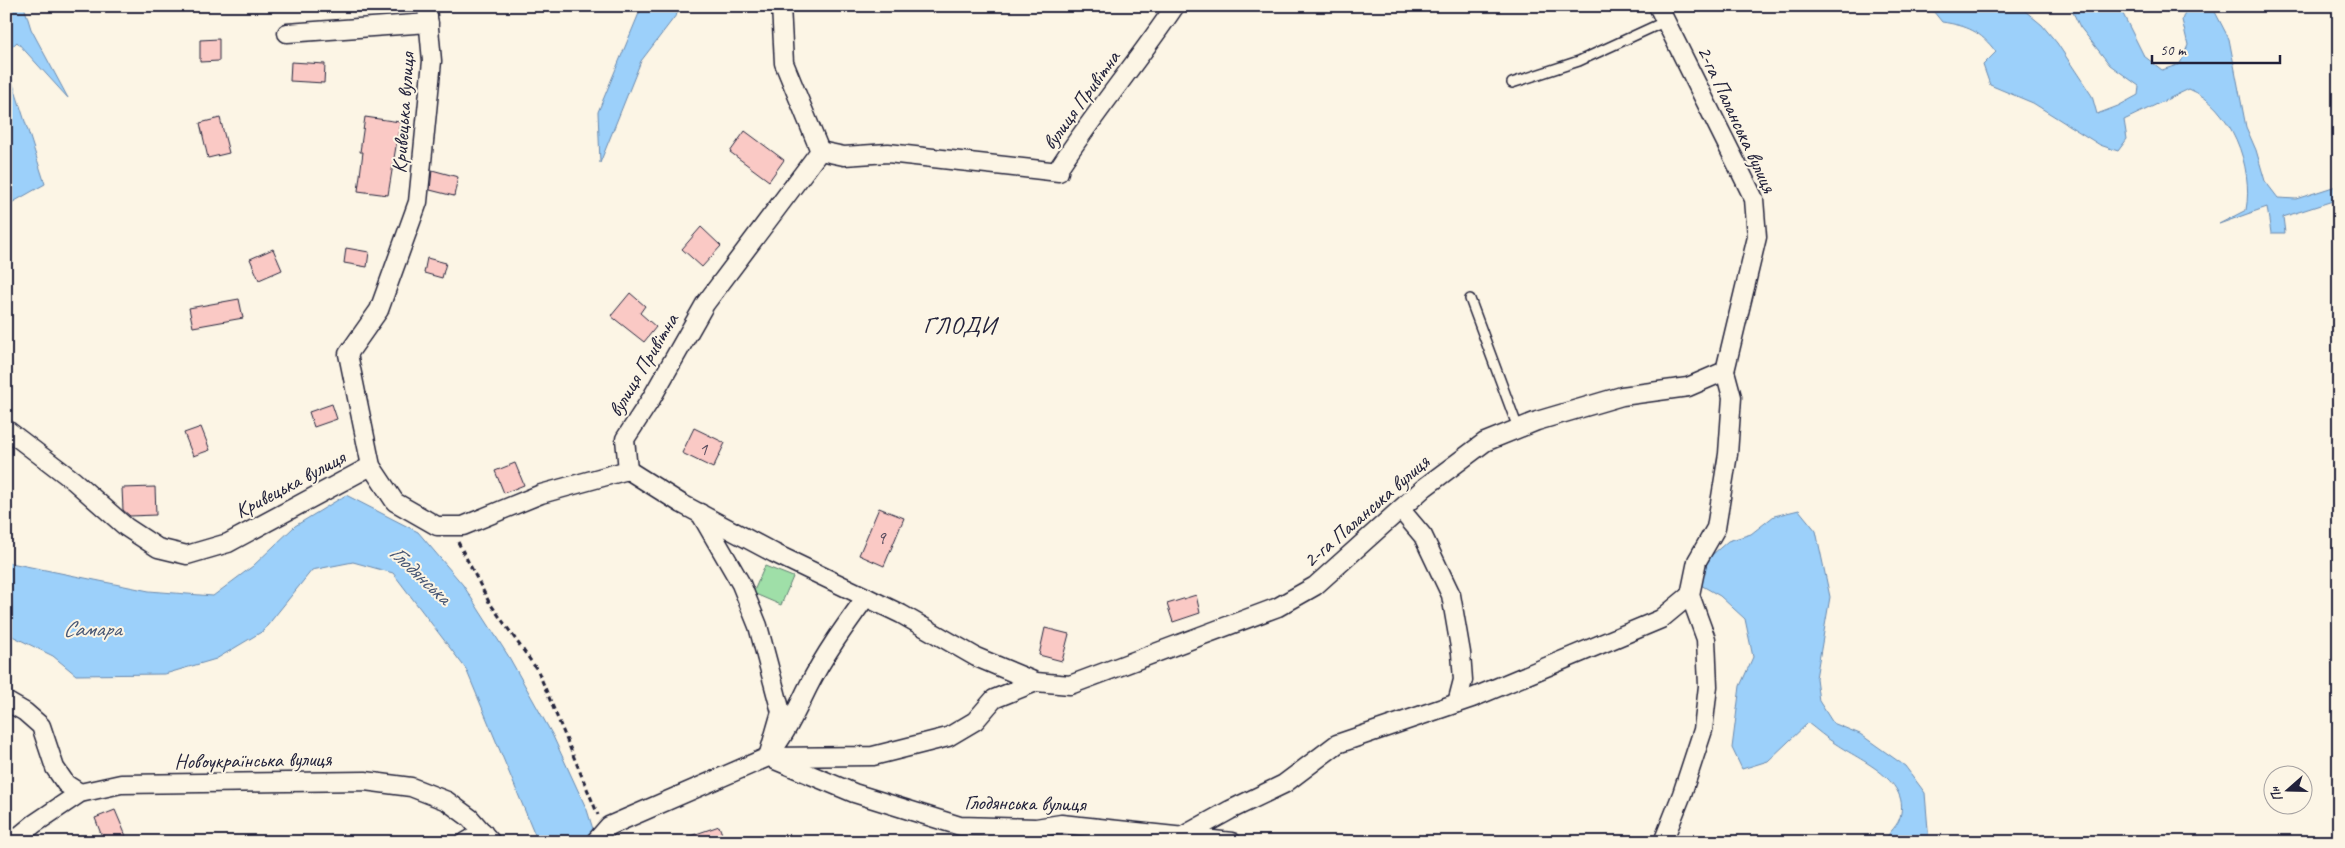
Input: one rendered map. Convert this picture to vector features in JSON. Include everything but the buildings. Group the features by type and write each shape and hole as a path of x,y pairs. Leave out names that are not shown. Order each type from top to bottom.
{"street":[{"path":"782,6 784,63 820,151"},
{"name":"вулиця Привітна","path":"628,470 625,439 651,399 705,304 820,151 844,156 897,153 1059,172 1060,166 1087,124 1146,49 1175,6"},
{"name":"2-га Паланська вулиця","path":"1662,14 1754,199 1757,237 1725,371 1732,397 1728,454 1716,528 1697,561 1690,595"},
{"path":"287,33 428,15"},
{"name":"Кривецька вулиця","path":"6,429 74,481 126,527 158,548 187,555 228,542 371,466 348,354 379,310 418,202 432,61 428,15"},
{"name":"2-га Паланська вулиця","path":"1036,682 1070,685 1278,607 1315,586 1425,487 1485,442 1537,421 1622,396 1688,387 1725,371"},
{"path":"371,466 395,502 437,526 463,526 541,494 628,470 700,513 901,614 976,658 1036,682"},
{"path":"1401,510 1423,536 1451,595 1461,653 1463,680 1457,703"},
{"path":"700,513 741,584 758,626 782,712 768,757"},
{"path":"1183,836 1230,810 1284,784 1337,744 1457,703 1661,619 1690,595 1706,639 1708,686 1703,730 1682,794 1663,842"},
{"path":"768,757 793,721 808,686 842,629 866,597"},
{"path":"594,842 609,826 768,757 873,756 948,737 975,721 994,699 1036,682"},
{"path":"6,701 25,712 40,726 55,768 66,784 80,794"},
{"name":"Глодянська вулиця","path":"768,757 854,793 960,826 1036,828 1061,824 1232,842"},
{"name":"Новоукраїнська вулиця","path":"12,842 34,824 80,794 121,784 365,781 411,787 446,801 470,818 487,837"},
{"path":"466,842 487,837"}],"lane":[{"path":"1512,83 1578,61 1662,14"},
{"path":"1470,299 1518,428"},
{"path":"1036,828 1047,842"}],"path":[{"path":"452,526 489,602 538,671 595,812 609,826"}],"green space":[{"path":"765,566 793,577 781,605 753,593"}],"water":[{"path":"6,6 24,6 31,29 68,98 17,42 6,52"},
{"path":"642,6 683,6 641,61 600,163 598,112"},
{"path":"1929,6 2019,6 2042,25 2057,43 2092,96 2097,114 2118,106 2138,95 2139,86 2110,65 2080,27 2070,6 2119,6 2144,56 2162,70 2180,64 2188,45 2182,20 2187,6 2212,6 2229,39 2246,127 2256,150 2265,181 2278,198 2296,199 2339,185 2339,199 2283,217 2285,233 2271,233 2267,207 2219,224 2246,210 2248,193 2246,175 2243,157 2228,123 2204,97 2189,89 2124,120 2127,139 2118,151 2100,145 2033,103 1990,85 1983,65 1996,52 1979,34 1959,25 1942,22"},
{"path":"6,62 45,184 6,206"},
{"name":"Самара","path":"346,495 418,532 463,585 509,657 552,734 587,810 597,842 538,842 466,669 393,573 353,562 312,570 263,631 216,659 165,674 76,675 53,656 6,633 6,562 149,591 213,596 253,566 295,526"},
{"path":"1799,510 1816,531 1830,597 1816,678 1819,701 1833,723 1860,734 1905,766 1925,793 1929,842 1883,842 1899,820 1902,806 1899,794 1882,773 1832,742 1808,723 1768,761 1742,769 1732,748 1740,686 1753,657 1745,619 1720,596 1699,584 1705,561 1728,541 1751,534 1774,516"}],"district":[{"name":"ГЛОДИ","path":"960,325"}],"water label":[{"name":"Глодянська","path":"421,574"}]}
